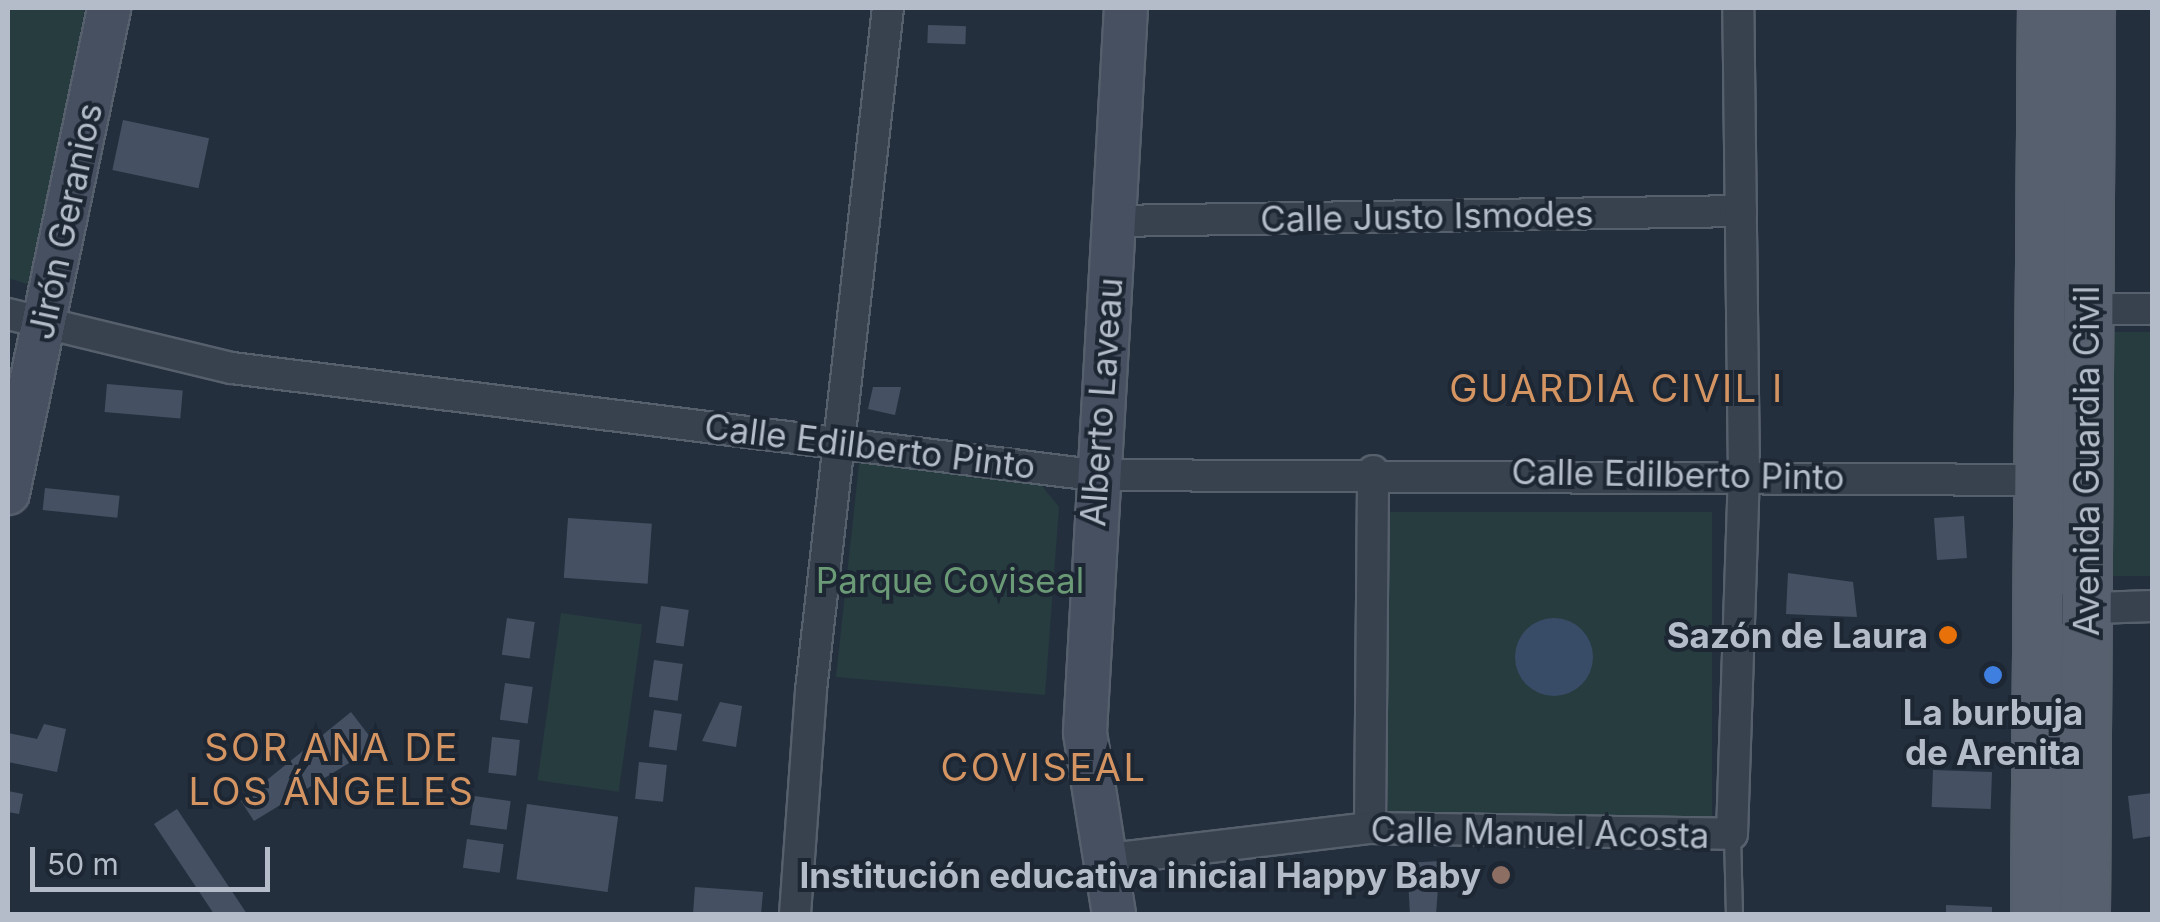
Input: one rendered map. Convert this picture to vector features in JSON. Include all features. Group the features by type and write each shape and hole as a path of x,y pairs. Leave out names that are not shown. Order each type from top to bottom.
{"main road":[{"name":"Avenida Guardia Civil","path":"2043,8 2086,607 2085,914"},
{"name":"Avenida Guardia Civil","path":"2036,914 2042,480 2065,309 2090,8"}],"street":[{"name":"Jirón Geranios","path":"8,493 25,320 109,8"},
{"path":"795,914 840,440 888,8"},
{"name":"Alberto Laveau","path":"1114,914 1110,858 1085,732 1094,474 1126,8"},
{"path":"1732,834 1744,474 1738,8"},
{"name":"Calle Justo Ismodes","path":"1112,221 1741,211"},
{"path":"2065,309 2152,309"},
{"name":"Calle Edilberto Pinto","path":"25,320 232,368 1094,474 1373,471 2042,480"},
{"path":"1370,828 1373,471"},
{"path":"2038,610 2152,606"},
{"name":"Calle Manuel Acosta","path":"1110,858 1370,828 1732,834"},
{"path":"2036,914 2046,914"}],"lane":[{"path":"1732,834 1734,914"}],"green space":[{"path":"8,8 85,8 33,286 8,278"},
{"path":"2108,332 2152,332 2152,576 2108,576"},
{"name":"Parque Coviseal","path":"860,455 1038,481 1059,507 1045,695 836,677"},
{"path":"1388,512 1712,512 1712,822 1388,822"},
{"path":"561,613 642,624 619,792 537,780"}],"water":[{"path":"1554,618 1569,621 1581,630 1590,642 1590,672 1581,684 1569,693 1554,696 1539,693 1527,684 1518,672 1515,657 1518,642 1527,630 1539,621"}],"building":[{"path":"928,25 966,26 965,44 927,43"},
{"path":"123,120 209,138 198,188 112,170"},
{"path":"107,384 183,391 180,419 105,412"},
{"path":"873,387 901,387 895,415 868,409"},
{"path":"45,488 120,496 117,518 43,510"},
{"path":"1964,516 1967,558 1937,560 1934,518"},
{"path":"568,518 652,524 648,584 564,578"},
{"path":"1788,573 1853,582 1857,617 1786,614"},
{"path":"661,606 689,610 684,647 656,643"},
{"path":"507,618 535,622 530,659 502,655"},
{"path":"654,660 683,664 678,701 649,697"},
{"path":"505,683 533,687 528,724 500,720"},
{"path":"720,702 742,706 736,747 702,741"},
{"path":"654,710 682,714 677,751 649,747"},
{"path":"351,712 377,746 254,821 241,801"},
{"path":"44,724 66,729 57,772 8,762 8,733 37,739"},
{"path":"492,737 520,740 516,776 488,773"},
{"path":"639,762 667,765 663,802 635,799"},
{"path":"1933,770 1992,772 1991,809 1932,807"},
{"path":"8,791 23,794 19,814 8,812"},
{"path":"2152,793 2152,836 2133,839 2128,796"},
{"path":"474,796 511,801 507,830 470,825"},
{"path":"527,804 618,817 608,892 516,879"},
{"path":"177,809 247,914 214,914 154,824"},
{"path":"467,839 504,844 500,873 463,868"},
{"path":"1440,861 1436,914 1410,914 1407,863"},
{"path":"695,887 763,892 761,914 693,914"},
{"path":"1946,905 1992,907 1992,914 1946,914"}],"place":[{"name":"Sazón de Laura","path":"1948,635"},
{"name":"La burbuja de Arenita","path":"1993,675"},
{"name":"Institución educativa inicial Happy Baby","path":"1501,875"}],"district":[{"name":"GUARDIA CIVIL I","path":"1617,389"},
{"name":"COVISEAL","path":"1044,768"},
{"name":"SOR ANA DE LOS ÁNGELES","path":"332,770"}]}
